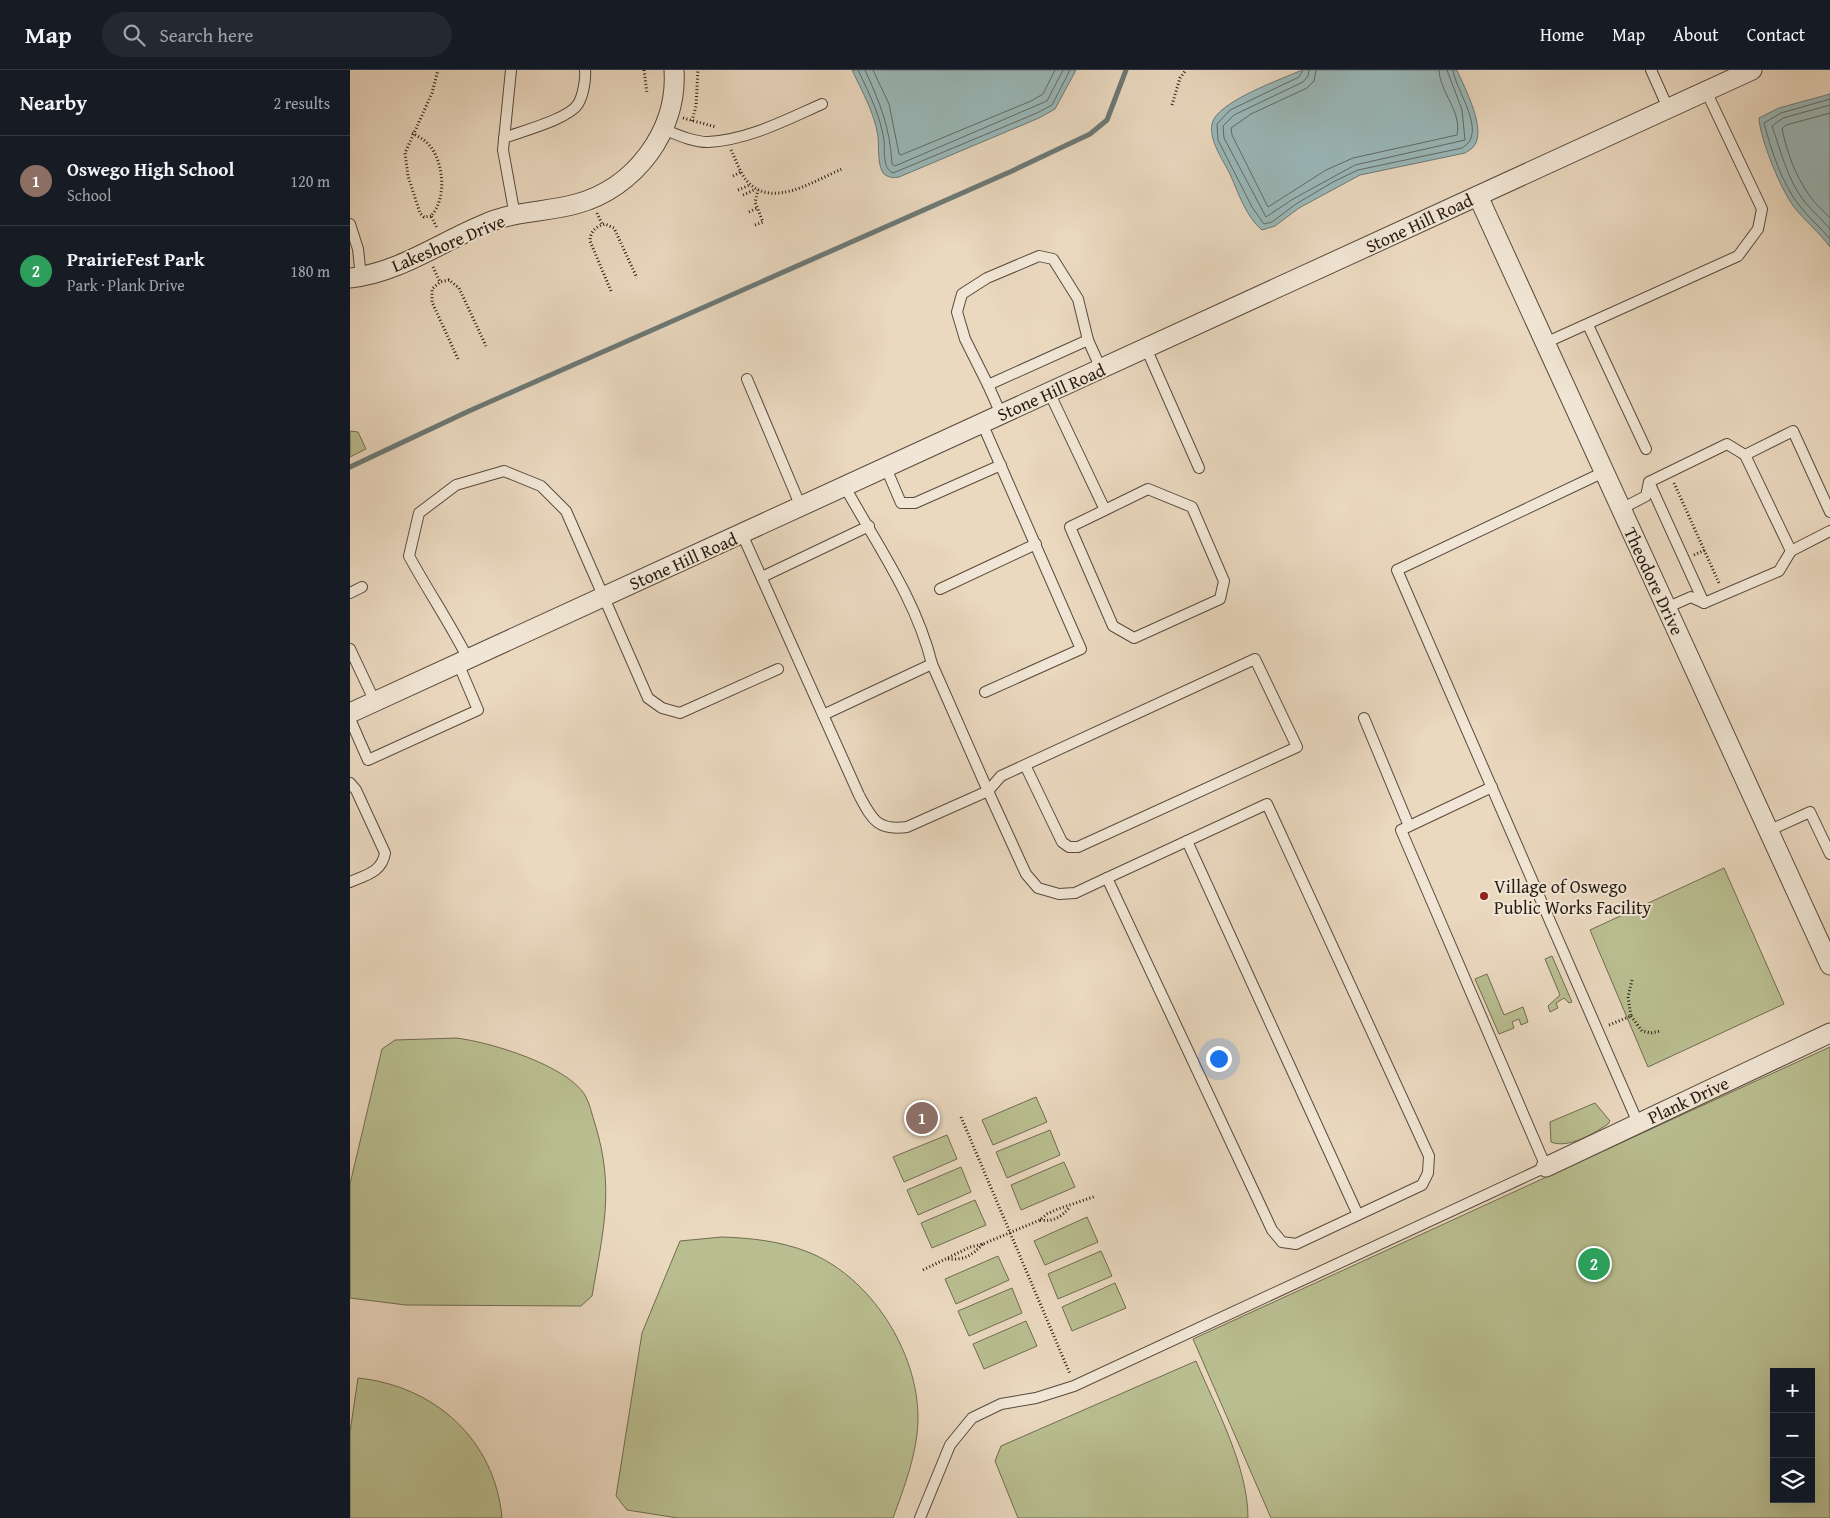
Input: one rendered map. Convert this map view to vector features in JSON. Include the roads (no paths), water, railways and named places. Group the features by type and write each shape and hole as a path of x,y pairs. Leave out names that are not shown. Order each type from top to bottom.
{"street":[{"name":"Lakeshore Drive","path":"356,277 397,265 487,222 577,204 610,189 638,166 658,142 664,129 670,106 674,70"},
{"name":"Stone Hill Road","path":"350,713 1752,70"},
{"name":"Theodore Drive","path":"1478,196 1830,965"},
{"name":"Plank Drive","path":"1546,1166 1830,1033"}],"lane":[{"path":"512,70 503,150 515,216"},
{"path":"504,138 568,113 578,104 584,86 585,70"},
{"path":"1651,70 1668,108"},
{"path":"1545,344 1738,256 1758,229 1762,209 1706,91"},
{"path":"664,129 688,139 707,142 726,139 756,132 822,104"},
{"path":"350,224 358,249 356,277"},
{"path":"1001,414 965,339 957,312 962,294 987,278 1039,256 1054,259 1078,299 1088,340 1101,369"},
{"path":"1588,325 1646,449"},
{"path":"988,385 1088,340"},
{"path":"1146,348 1199,468"},
{"path":"747,379 802,507"},
{"path":"1049,392 1105,510"},
{"path":"982,423 1081,649 985,692"},
{"path":"1745,455 1793,431 1830,512"},
{"path":"1649,482 1728,444 1745,455 1791,551"},
{"path":"886,468 901,503 915,503 1001,465"},
{"path":"350,719 368,760 478,710 463,661 445,615 431,596 409,556 419,513 456,486 504,471 541,486 566,511 648,698 662,708 680,713 778,669"},
{"path":"1604,472 1397,570 1638,1123"},
{"path":"1621,509 1646,496 1649,482"},
{"path":"1649,482 1704,603"},
{"path":"845,487 890,563 922,630 932,664 988,791 1026,874 1038,888 1059,894 1075,894 1107,878 1267,804 1429,1156 1428,1173 1422,1185 1296,1244 1282,1242 1272,1230 1107,878"},
{"path":"1148,489 1192,507 1224,581 1220,599 1134,638 1113,626 1070,527 1105,510 1148,489"},
{"path":"762,577 869,526"},
{"path":"1666,608 1691,597 1704,603 1779,571 1791,551 1830,531"},
{"path":"742,534 859,795 872,818 881,825 893,829 907,827 988,791 1001,776 1255,659 1297,747 1078,847 1069,847 1062,842 1026,765"},
{"path":"940,589 1036,544"},
{"path":"350,593 362,587"},
{"path":"350,649 375,702"},
{"path":"824,715 932,664"},
{"path":"1364,718 1409,826"},
{"path":"350,783 356,790 385,854 384,862 377,870 350,882"},
{"path":"920,1518 950,1445 972,1418 1001,1404 1036,1398 1074,1386 1546,1166 1401,830 1492,787"},
{"path":"1768,831 1810,812 1830,854"},
{"path":"1187,841 1358,1215"}],"water":[{"path":"852,70 1076,70 1055,109 1039,118 893,178 884,174 882,170 879,161 878,136 874,119"},
{"path":"1302,70 1457,70 1473,108 1478,129 1477,139 1473,147 1465,153 1360,175 1299,208 1275,226 1262,230 1256,225 1247,211 1217,150 1212,124 1216,116 1237,100"},
{"path":"1830,94 1830,247 1798,212 1789,199 1777,177 1767,151 1759,118 1779,108"}],"waterway":[{"path":"350,467 469,411 1012,171 1090,134 1107,120 1126,70"}],"place":[{"name":"Village of Oswego Public Works Facility","path":"1484,896"},
{"name":"Oswego High School","path":"922,1118"},
{"name":"PrairieFest Park","path":"1594,1264"}]}
